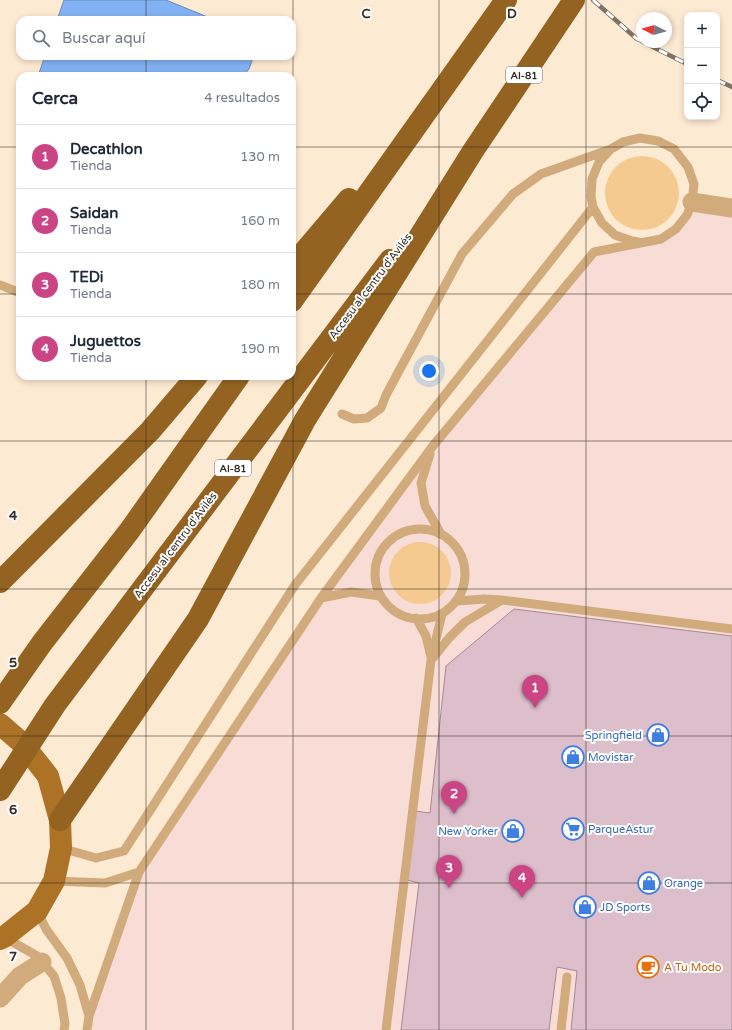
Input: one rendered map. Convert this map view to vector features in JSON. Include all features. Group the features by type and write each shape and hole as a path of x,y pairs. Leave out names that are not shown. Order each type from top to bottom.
{"highway":[{"path":"296,295 506,0"},
{"name":"AI-81","path":"473,150 574,0"},
{"path":"296,261 438,95"},
{"path":"60,820 198,619 305,420 473,150"},
{"name":"Accesu al centru d'Avilés","path":"0,790 54,705 473,150"},
{"path":"0,582 150,431 194,380"},
{"path":"0,703 42,643 130,530 236,380"}],"main road":[{"path":"0,724 22,743 48,776 60,820 61,848 54,881 37,911 2,938"}],"street":[{"path":"692,202 732,208"},
{"path":"0,998 20,976 42,962"}],"lane":[{"path":"87,1030 89,1016 139,872 321,598 432,447 594,252 661,239 676,229 687,215 692,202 694,184 688,167 674,149 658,141 640,138 623,142 611,149 541,174 513,194 462,254 386,395 381,408 368,418 354,418 342,414"},
{"path":"611,149 598,162 592,179 591,197 593,207 602,223 615,234 632,241 643,242"},
{"path":"61,848 96,858 124,851 295,585 593,207"},
{"path":"0,285 16,291"},
{"path":"432,447 421,483 425,506 441,534 455,545 461,555 465,569 464,586 458,601 442,614 430,618 416,618 400,614 389,607 380,596 376,583 376,568 380,553 390,539 400,533 412,530 426,530 441,534"},
{"path":"321,598 351,592 380,596"},
{"path":"458,601 484,599 502,600 732,629"},
{"path":"431,660 449,638 465,622 502,600"},
{"path":"386,1030 431,660 442,614"},
{"path":"416,618 426,636 431,660"},
{"path":"54,881 105,883 139,872"},
{"path":"37,911 46,929 67,958 80,985 89,1016"},
{"path":"2,938 37,956 54,976 61,998 65,1024 64,1030"},
{"path":"561,1030 567,977"}],"shaded area":[{"path":"642,156 656,159 668,167 676,179 679,193 676,207 668,219 656,227 642,230 628,227 616,219 608,207 605,193 608,179 616,167 628,159"},
{"path":"692,202 732,208 732,1030 87,1030 139,872 321,598 432,447 594,252 643,242 676,229"},
{"path":"414,542 426,542 442,551 449,561 451,573 449,585 442,595 426,604 414,604 403,599 394,590 389,579 389,567 394,556 403,547"}],"water":[{"path":"64,0 166,0 205,16 58,16"},
{"path":"44,60 252,60 246,72 39,72"}],"building":[{"name":"ParqueAstur","path":"514,609 732,636 732,1030 571,1030 577,971 557,967 549,1030 401,1030 419,883 407,880 415,811 430,813 446,666"}],"railway":[{"path":"593,0 636,38"},
{"path":"655,48 684,62"},
{"path":"720,81 732,87"}],"place":[{"name":"Decathlon","path":"535,708"},
{"name":"Springfield","path":"658,735"},
{"name":"Movistar","path":"573,757"},
{"name":"Saidan","path":"454,814"},
{"name":"ParqueAstur","path":"573,829"},
{"name":"New Yorker","path":"513,831"},
{"name":"Orange","path":"649,883"},
{"name":"TEDi","path":"449,888"},
{"name":"Juguettos","path":"522,898"},
{"name":"JD Sports","path":"585,907"},
{"name":"A Tu Modo","path":"648,967"}]}
